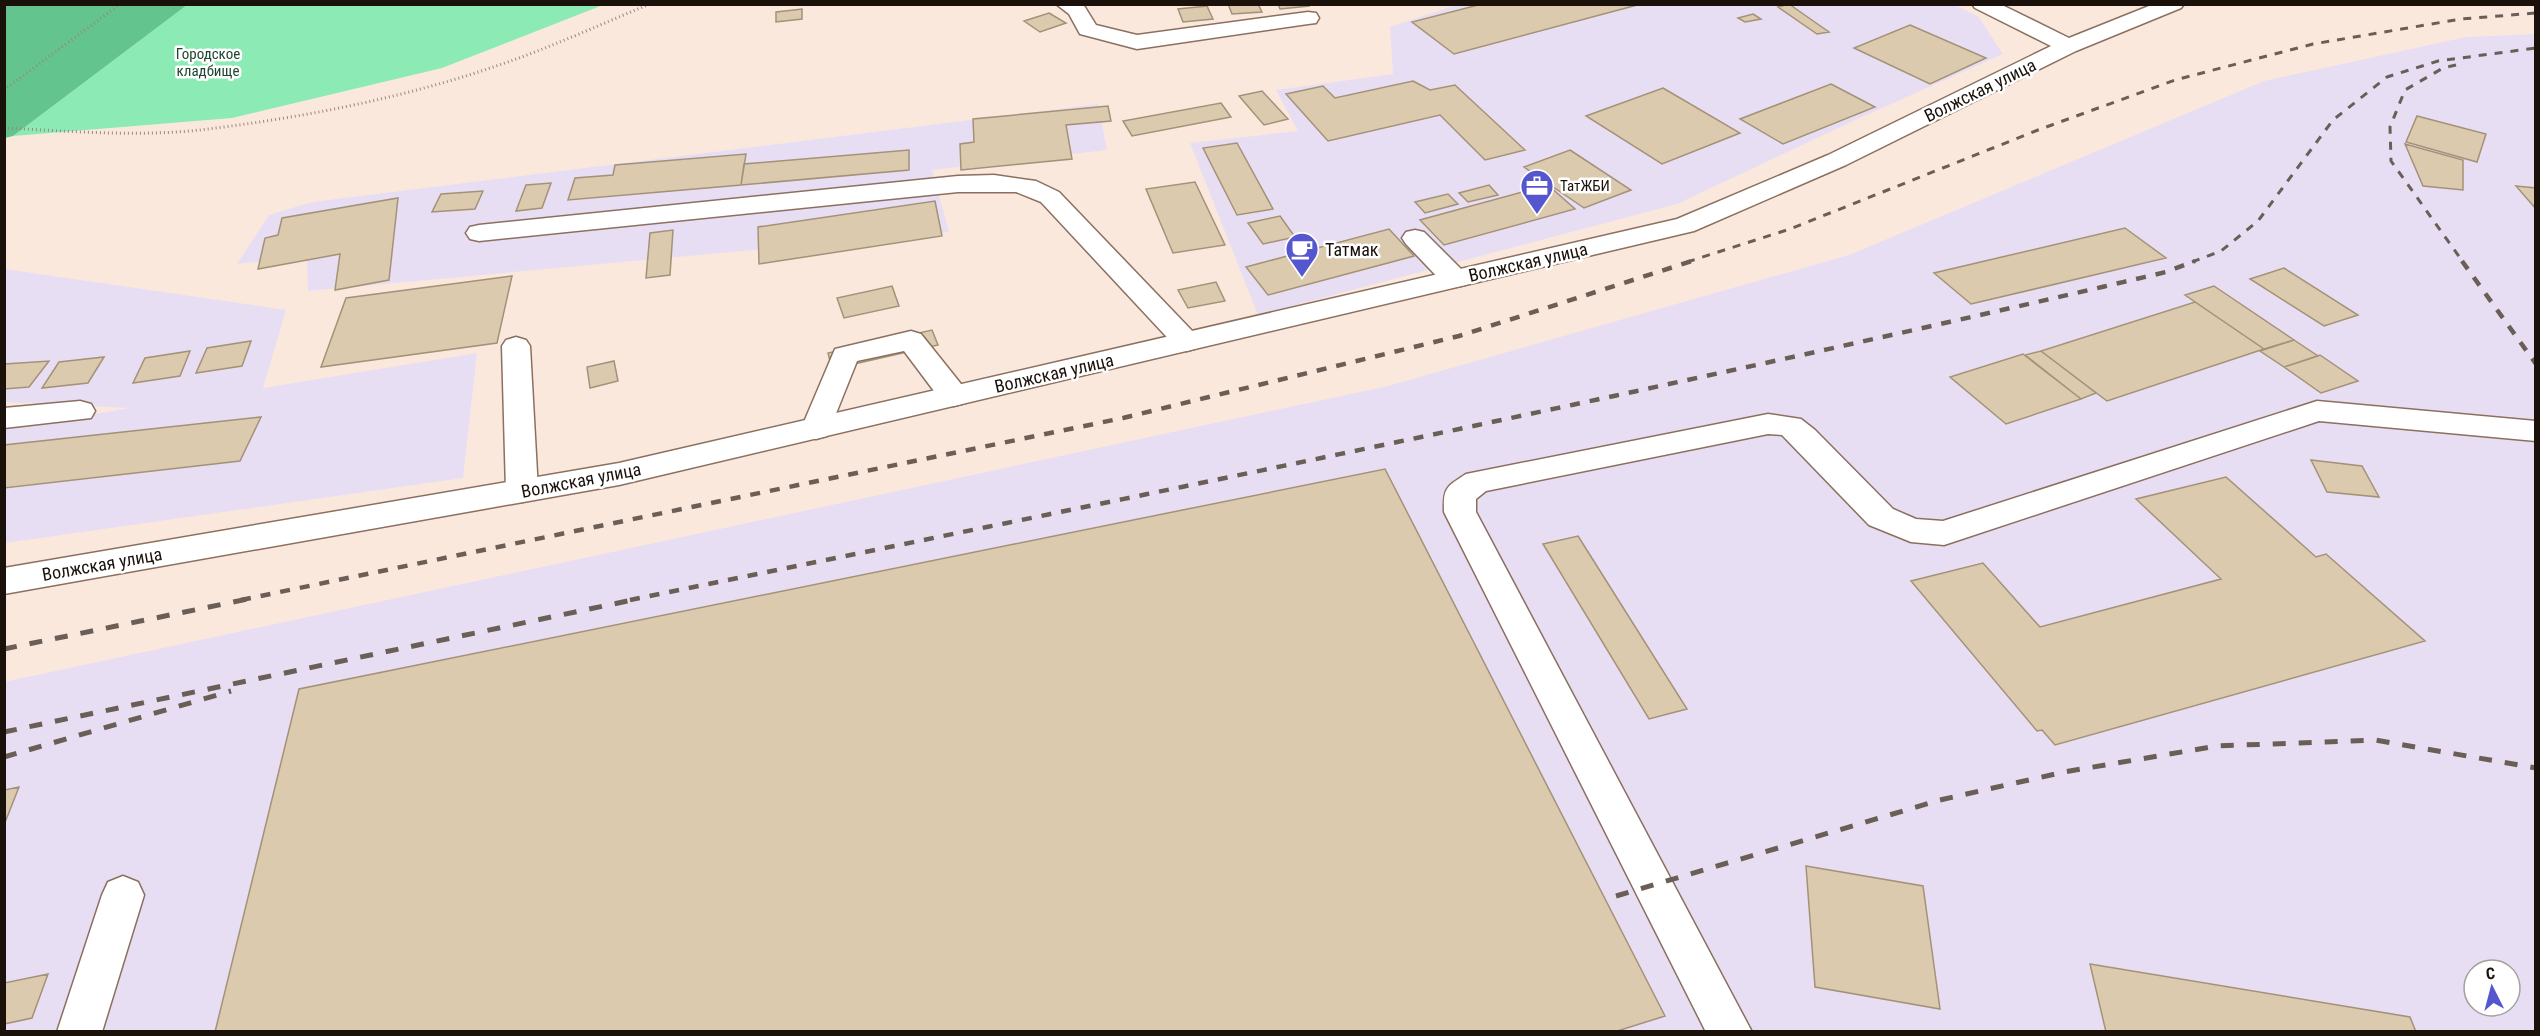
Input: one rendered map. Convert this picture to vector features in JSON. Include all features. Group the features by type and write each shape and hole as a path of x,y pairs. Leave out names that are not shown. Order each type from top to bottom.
{"main road":[{"path":"1066,4 1077,10 1088,29 1137,42 1308,18"},
{"path":"1982,4 2068,46"},
{"name":"Волжская улица","path":"4,581 619,474 1685,225 1837,160 2068,46 2174,4"},
{"path":"479,233 958,184 1000,182 1032,186 1050,197 1188,342"},
{"path":"1415,238 1455,279"},
{"path":"816,429 845,355 911,340 954,396"},
{"path":"516,346 522,492"},
{"path":"4,418 80,411"},
{"path":"1730,1032 1460,512 1460,494 1477,482 1768,424 1790,426 1804,437 1881,517 1911,530 1944,533 2317,411 2535,431"},
{"path":"79,1032 123,895"}],"path":[{"path":"4,90 120,4"},
{"path":"4,128 105,133 198,130 301,116 395,94 502,64 650,4"}],"shaded area":[{"path":"1456,5 1954,5 1978,16 2003,54 1677,204 1258,315 1190,143 1298,131 1276,90 1393,74 1390,27"},
{"path":"2535,34 2535,1031 5,1031 4,682 1388,386 1849,255 2264,81 2466,37"},
{"path":"1098,104 1107,150 932,170 949,232 308,291 307,257 237,264 269,215 312,202"},
{"path":"5,269 286,310 263,388 477,353 463,478 5,543 5,429 130,408 5,402"}],"green space":[{"path":"4,5 187,5 13,136 5,138"},
{"name":"Городское кладбище","path":"187,5 603,5 442,68 232,118 13,136"}],"building":[{"path":"1228,4 1258,4 1262,12 1232,14"},
{"path":"1278,4 1308,4 1309,6 1280,9"},
{"path":"1482,4 1641,4 1454,54 1412,22"},
{"path":"1789,4 1829,32 1817,34 1778,7"},
{"path":"1207,6 1213,19 1183,22 1178,9"},
{"path":"802,9 802,19 776,22 776,12"},
{"path":"1049,13 1066,23 1040,32 1024,21"},
{"path":"1753,14 1761,19 1745,22 1738,18"},
{"path":"1910,25 1986,58 1930,84 1854,48"},
{"path":"1413,81 1430,90 1455,85 1525,150 1485,160 1440,115 1328,141 1286,94 1323,86 1335,98"},
{"path":"1831,84 1875,107 1783,144 1740,119"},
{"path":"1663,88 1740,133 1662,164 1586,116"},
{"path":"1262,91 1288,119 1264,125 1239,96"},
{"path":"1221,103 1231,117 1132,136 1123,121"},
{"path":"1108,106 1111,121 1066,125 1072,159 961,170 960,144 974,142 973,119"},
{"path":"2417,116 2486,134 2477,162 2406,142"},
{"path":"1237,143 1273,209 1237,215 1203,148"},
{"path":"2405,144 2463,160 2463,190 2423,186"},
{"path":"909,150 909,170 741,185 744,164"},
{"path":"1570,150 1631,190 1584,208 1524,167"},
{"path":"746,154 741,185 568,200 575,178 613,175 615,165"},
{"path":"1195,182 1225,245 1173,253 1146,189"},
{"path":"551,183 542,208 516,211 526,185"},
{"path":"1489,185 1498,195 1468,202 1459,193"},
{"path":"1548,185 1575,209 1444,245 1420,220"},
{"path":"2516,186 2536,188 2536,209"},
{"path":"483,191 475,209 432,212 441,194"},
{"path":"1448,194 1458,204 1425,213 1415,202"},
{"path":"398,198 389,280 335,290 340,254 258,269 265,238 278,235 282,218"},
{"path":"935,201 942,236 759,264 758,227"},
{"path":"1280,216 1295,237 1263,244 1248,223"},
{"path":"2125,228 2166,258 1971,304 1934,273"},
{"path":"1389,229 1414,256 1268,295 1246,267"},
{"path":"673,230 670,275 646,278 650,233"},
{"path":"2284,268 2358,315 2324,326 2250,279"},
{"path":"512,276 497,343 321,367 346,298"},
{"path":"1216,282 1225,301 1188,308 1178,290"},
{"path":"892,286 899,306 844,318 837,298"},
{"path":"2214,286 2294,340 2264,349 2185,295"},
{"path":"2195,302 2264,349 2107,401 2041,351"},
{"path":"932,330 938,345 832,369 828,353"},
{"path":"2294,340 2318,356 2284,367 2260,351"},
{"path":"251,341 242,366 196,373 207,348"},
{"path":"190,351 180,376 133,383 145,358"},
{"path":"2041,351 2096,393 2081,399 2025,355"},
{"path":"2023,354 2081,399 2006,424 1950,377"},
{"path":"2320,355 2358,381 2321,393 2284,367"},
{"path":"104,357 88,383 42,388 59,362"},
{"path":"49,361 29,387 4,389 5,364"},
{"path":"614,361 618,381 590,388 587,367"},
{"path":"261,417 240,461 4,488 4,445"},
{"path":"2311,460 2362,466 2379,497 2327,492"},
{"path":"1385,469 1665,1016 1614,1032 215,1032 299,689"},
{"path":"2226,477 2316,557 2326,554 2425,641 2055,745 2042,730 2037,731 1911,581 1983,563 2040,627 2221,579 2136,499"},
{"path":"1578,536 1687,709 1649,719 1543,544"},
{"path":"19,787 4,825 4,790"},
{"path":"1806,866 1923,886 1940,1009 1815,987"},
{"path":"2090,964 2410,1017 2416,1032 2106,1032"},
{"path":"48,974 32,1018 4,1024 4,983"}],"railway":[{"path":"1687,262 1790,229 2038,130 2175,80 2313,44 2461,19 2536,13"},
{"path":"2192,262 2221,251 2258,221 2333,120 2387,77 2438,61 2536,48"},
{"path":"2456,65 2443,68 2405,90 2390,127 2391,161 2463,262"},
{"path":"241,600 1123,418 1459,336 1692,261"},
{"path":"630,600 1591,401 2166,272 2195,261"},
{"path":"2462,261 2536,364"},
{"path":"4,649 248,599"},
{"path":"4,732 637,599"},
{"path":"4,757 231,691"},
{"path":"1616,896 1940,800 2064,772 2217,746 2375,740 2536,768"}],"place":[{"name":"ТатЖБИ","path":"1537,215"},
{"name":"Татмак","path":"1302,278"}]}
